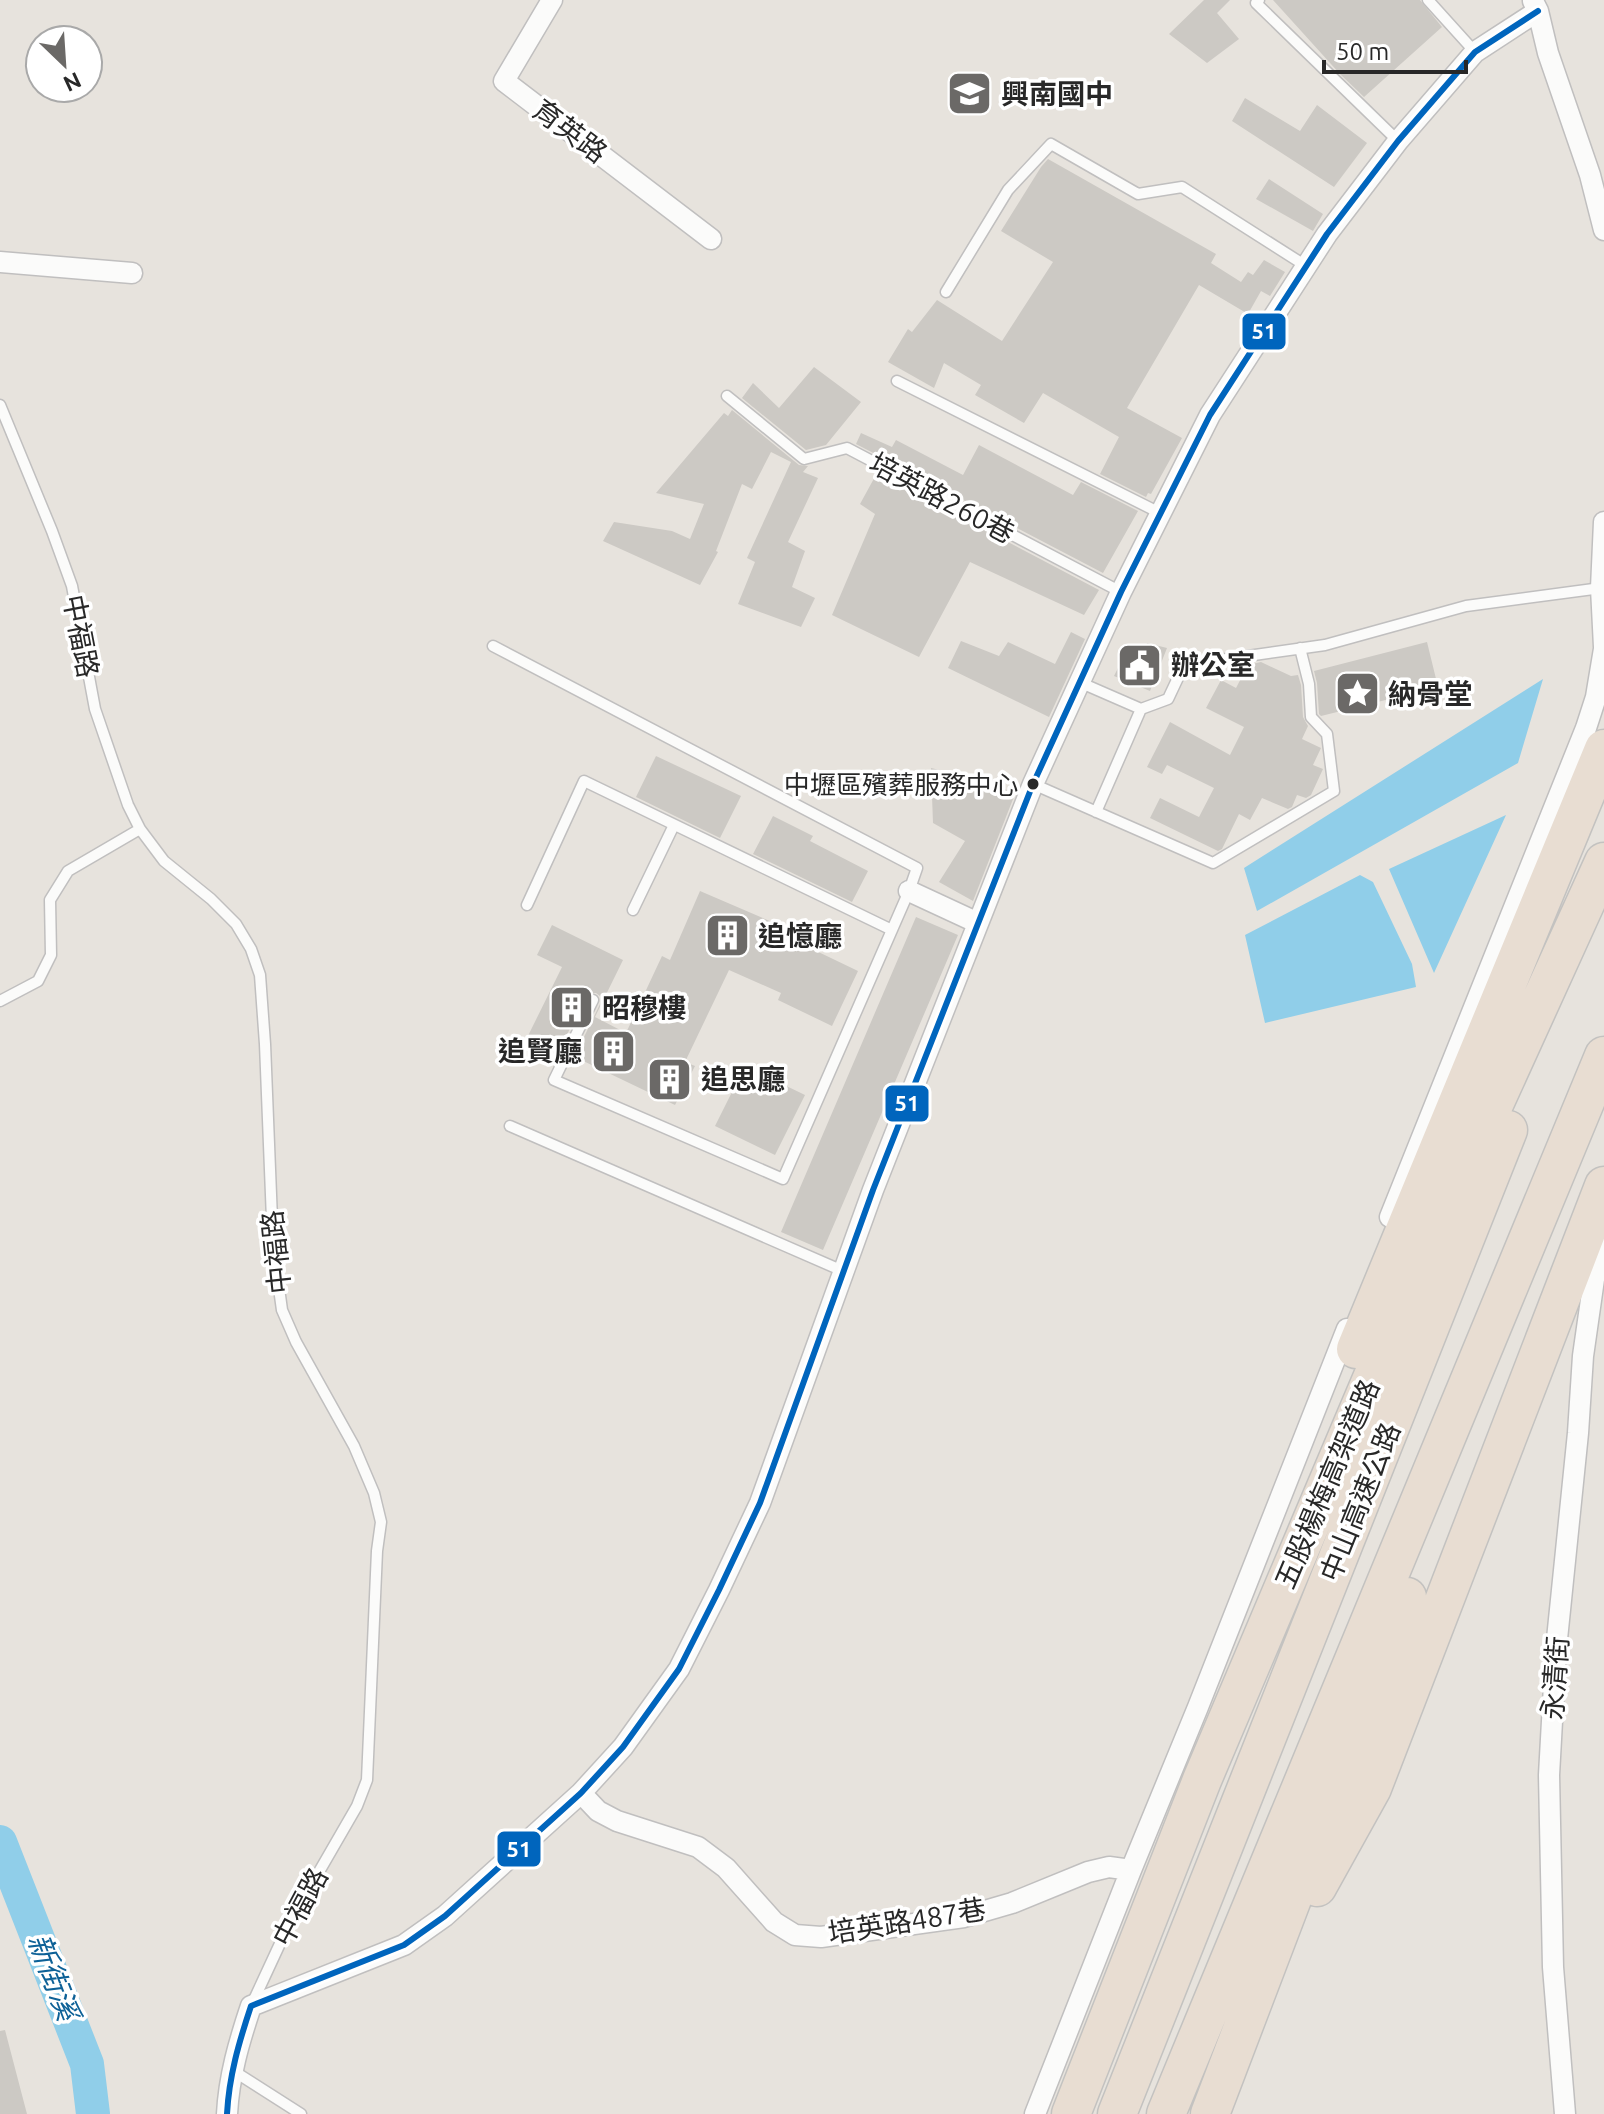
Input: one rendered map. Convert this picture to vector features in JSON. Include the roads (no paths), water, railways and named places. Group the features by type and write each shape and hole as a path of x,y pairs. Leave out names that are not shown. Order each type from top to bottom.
{"highway":[{"path":"1202,1780 1310,1460 1604,749"},
{"name":"五股楊梅高架道路","path":"1071,2114 1202,1780 1413,1282 1604,862"},
{"name":"中山高速公路","path":"1117,2114 1604,890"},
{"name":"中山高速公路","path":"1166,2114 1604,1056"},
{"path":"1210,2114 1604,1078"},
{"path":"1252,2005 1372,1788 1604,1186"}],"street":[{"name":"育英路","path":"552,0 504,81 711,239"},
{"path":"251,2006 404,1945 445,1916 581,1793 623,1747 679,1669 760,1503 873,1190 1033,784 1121,592 1210,415 1327,234 1398,141 1475,52 1535,6 1590,175 1604,230"},
{"path":"0,262 132,273"},
{"path":"1035,2114 1574,761 1596,697 1604,648 1601,588 1604,522"},
{"path":"909,891 978,923"},
{"name":"永清街","path":"1565,2114 1553,1967 1549,1775 1556,1649 1583,1356 1594,1279 1604,1244"},
{"name":"培英路487巷","path":"581,1793 598,1811 617,1821 698,1847 726,1868 774,1922 795,1935 821,1937 964,1917 1012,1903 1088,1872 1109,1867 1131,1870"},
{"name":"中福路","path":"227,2114 232,2070 251,2006"}],"lane":[{"path":"1259,0 1256,3 1398,141"},
{"path":"1428,0 1475,52"},
{"path":"946,292 1008,190 1051,144 1138,194 1182,187 1306,266"},
{"path":"897,381 1160,513"},
{"name":"培英路260巷","path":"727,396 804,459 847,448 1121,592"},
{"name":"中福路","path":"0,405 72,586 95,709 128,805 140,829 164,861 236,924 251,949 260,975 273,1245 282,1310 296,1342 354,1446 374,1493 381,1522 377,1551 367,1780 357,1806 290,1922 251,2006"},
{"path":"1079,682 1141,709 1168,699 1184,665 1325,645 1466,606 1601,588"},
{"path":"493,646 917,868 783,1179 554,1080 593,1000"},
{"path":"1033,784 1213,863 1334,791 1327,734 1311,717 1309,684 1300,648"},
{"path":"1096,812 1141,709"},
{"path":"527,905 584,781 892,930"},
{"path":"633,910 674,825"},
{"path":"0,1001 38,981 51,955 50,900 68,871 140,829"},
{"path":"510,1126 843,1271"},
{"path":"232,2070 301,2114"}],"water":[{"path":"1543,679 1518,763 1257,911 1244,868"},
{"path":"1506,815 1434,973 1389,869"},
{"path":"1360,875 1373,882 1412,964 1416,987 1265,1023 1245,935"}],"waterway":[{"name":"新街溪","path":"0,1842 87,2064 93,2114"}],"place":[{"name":"興南國中","path":"970,94"},
{"name":"辦公室","path":"1140,665"},
{"name":"納骨堂","path":"1357,694"},
{"name":"中壢區殯葬服務中心","path":"1033,784"},
{"name":"追憶廳","path":"727,936"},
{"name":"昭穆樓","path":"571,1008"},
{"name":"追賢廳","path":"613,1051"},
{"name":"追思廳","path":"670,1079"}]}
